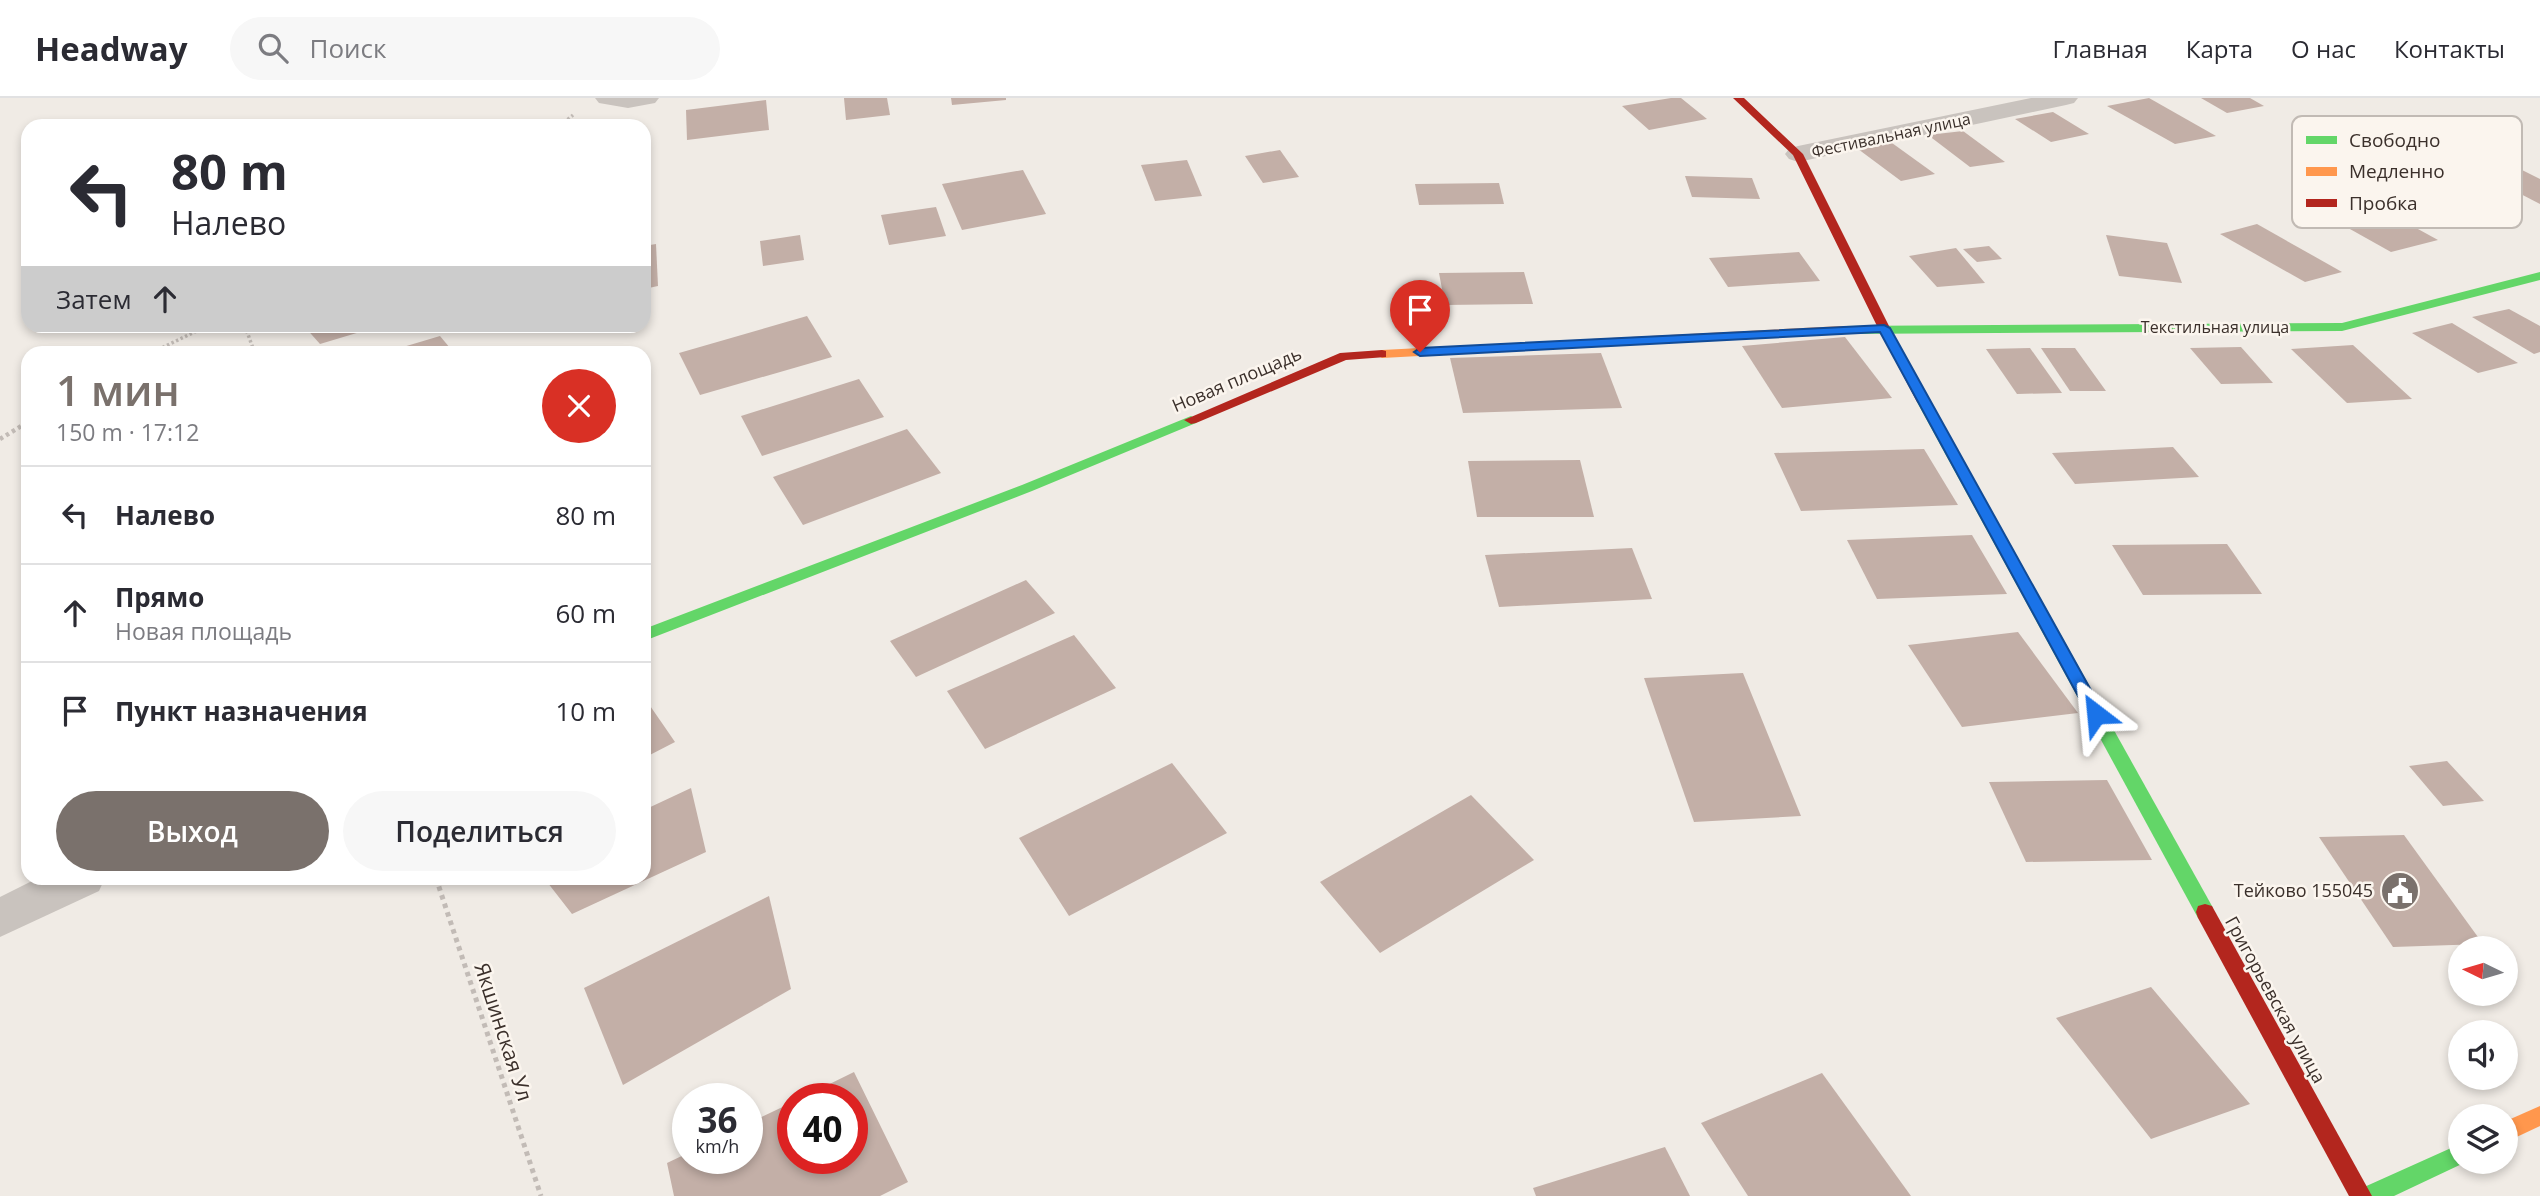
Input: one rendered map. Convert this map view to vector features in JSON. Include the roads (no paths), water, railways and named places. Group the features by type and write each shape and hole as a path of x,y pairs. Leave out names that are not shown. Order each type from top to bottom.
{"street":[{"path":"607,98 647,98"},
{"name":"Григорьевская улица","path":"1738,98 1798,154 1884,328 2361,1196"},
{"name":"Фестивальная улица","path":"1798,154 2066,98"},
{"name":"Текстильная улица","path":"1471,350 1884,328 2342,327 2540,276"},
{"name":"Новая площадь","path":"651,632 1027,488 1344,356 1471,350"},
{"path":"0,918 68,885"},
{"path":"2518,1126 2540,1116"},
{"path":"2370,1196 2448,1160"}],"place":[{"name":"Тейково 155045","path":"2400,891"}]}
